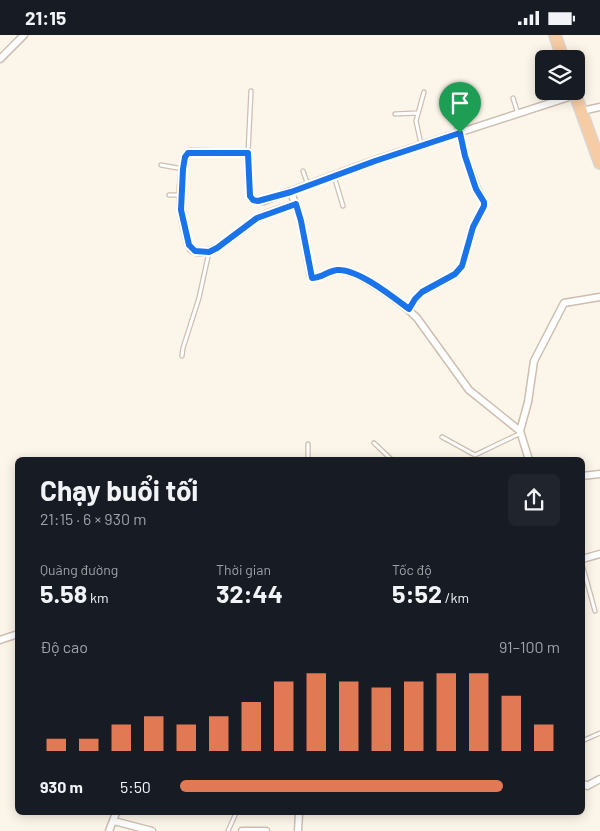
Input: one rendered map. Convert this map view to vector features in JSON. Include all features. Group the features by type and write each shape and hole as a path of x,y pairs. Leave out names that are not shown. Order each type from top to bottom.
{"highway":[{"path":"555,35 560,50"},
{"path":"577,100 600,163"}],"street":[{"path":"0,59 24,35"},
{"path":"296,204 257,218 209,252 195,251 189,245 182,217 181,195 185,157 188,153 248,153 250,196 253,200 264,201 555,100"},
{"path":"582,111 600,107"},
{"path":"409,309 422,292 455,274 462,266 473,227 484,206 484,202 476,189 459,133"},
{"path":"291,192 301,221 312,278 333,271 346,271 376,285 409,309 424,326 470,390 520,432 528,457"},
{"path":"520,432 528,402 534,361 561,307 567,302 600,297"},
{"path":"585,476 600,474"},
{"path":"585,558 600,555"},
{"path":"0,640 15,635"},
{"path":"585,785 591,785 600,779"},
{"path":"109,831 116,815"},
{"path":"298,831 299,815"},
{"path":"114,821 152,831"},
{"path":"242,831 266,831"}],"lane":[{"path":"248,153 251,91"},
{"path":"421,145 416,121 424,92"},
{"path":"513,98 518,114"},
{"path":"451,101 459,133"},
{"path":"395,114 417,113"},
{"path":"161,165 183,169"},
{"path":"303,171 308,185"},
{"path":"334,176 343,206"},
{"path":"169,195 181,195"},
{"path":"182,356 183,347 199,299 209,252"},
{"path":"442,437 475,455 520,432"},
{"path":"374,443 389,457"},
{"path":"308,444 308,457"},
{"path":"585,575 595,611"},
{"path":"585,740 600,733"},
{"path":"228,831 235,815"}],"route":[{"path":"460,133 465,156 484,206 473,227 462,266 455,274 422,292 409,309 376,285 346,271 339,269 312,278 310,276 301,221 296,204 257,218 209,252 195,251 189,245 181,210 183,169 187,153 248,153 250,196 253,200 264,201 460,133"}]}
